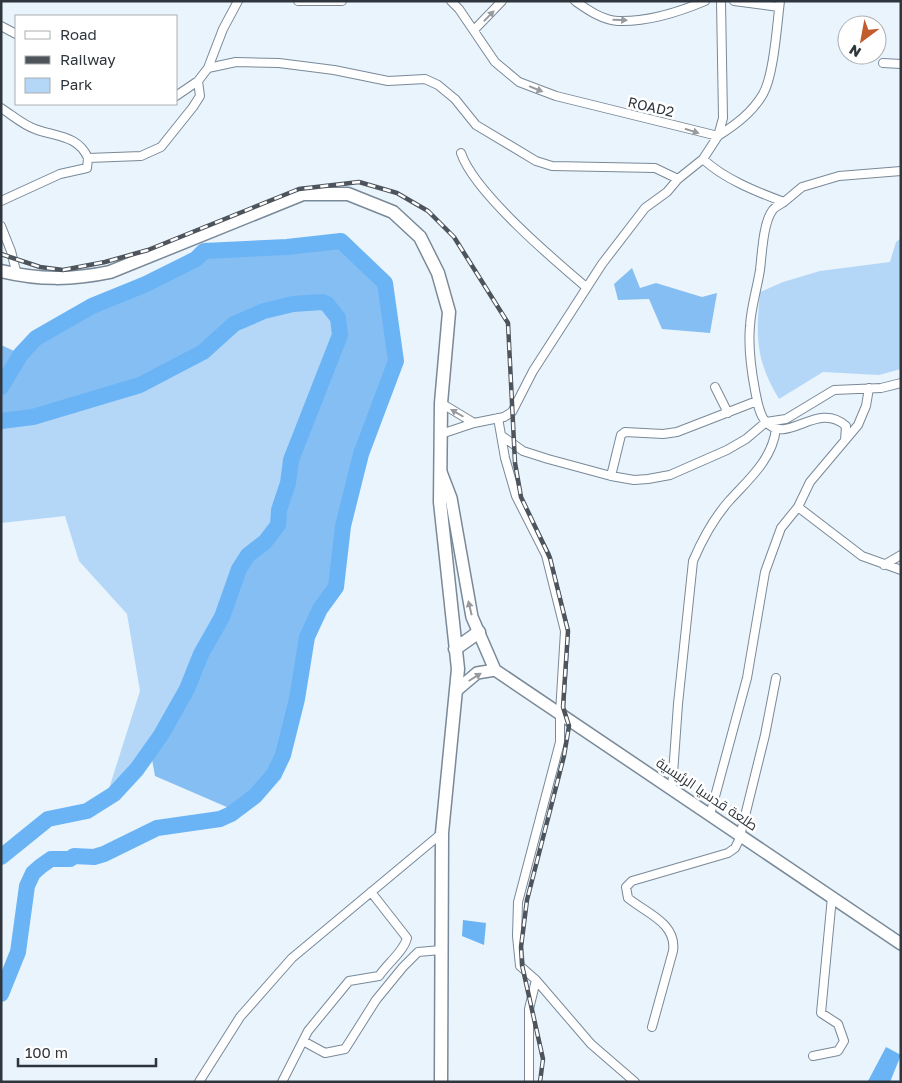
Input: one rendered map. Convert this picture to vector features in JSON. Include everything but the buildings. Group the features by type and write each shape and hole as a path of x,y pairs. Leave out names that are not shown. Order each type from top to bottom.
{"main road":[{"path":"1,271 52,279 84,277 110,272 303,194 348,194 393,212 420,237 438,273 449,312 441,403 440,502 456,649 457,690 442,833 441,1082"},
{"path":"440,470 451,498 465,586 472,617 495,670 477,673 457,690"},
{"path":"456,649 479,632"},
{"name":"طلعة قدسيا الرئيسية","path":"495,670 901,944"}],"street":[{"path":"178,95 198,81 208,68 223,29 238,1"},
{"path":"298,1 342,1"},
{"name":"ROAD2","path":"451,1 474,30 495,62 519,82 542,92 718,136"},
{"path":"474,30 502,1"},
{"path":"575,1 601,16 618,21 651,17 705,1"},
{"path":"440,434 474,422 498,418 512,412 533,371 586,287 645,208 667,192 678,179 703,159 718,136 723,118 721,1"},
{"path":"718,136 742,120 764,92 771,64 779,4 734,1"},
{"path":"1,26 15,33"},
{"path":"208,68 236,62 279,63 334,70 388,81 425,80 438,85 455,100 476,125 536,161 552,166 655,168 678,179"},
{"path":"887,63 901,64"},
{"path":"88,158 141,156 161,147 200,96 198,81"},
{"path":"1,108 34,129 55,133 80,144 88,158 87,168 60,174 1,201"},
{"path":"461,153 470,174 487,194 586,287"},
{"path":"703,159 710,166 735,180 784,202"},
{"path":"845,440 846,426 838,418 830,416 821,416 789,428 776,429 766,422 757,401 751,368 750,325 767,227 772,211 802,187 839,176 901,171"},
{"path":"1,226 12,251 17,274"},
{"path":"502,436 523,451 611,476 634,480 670,475 728,450 746,439 766,422 786,419 834,390 881,388 901,382"},
{"path":"715,387 728,413"},
{"path":"710,815 747,678 765,572 781,528 798,507 810,482 858,425 866,406 869,388"},
{"path":"611,476 621,435 625,432 663,434 677,432 716,415 728,413 757,401"},
{"path":"441,403 474,422"},
{"path":"498,418 516,496 546,555 565,630 560,742 518,902 520,966 536,980 591,1044 635,1082"},
{"path":"672,788 678,704 693,561 702,540 728,502 754,476 774,445 776,429"},
{"path":"798,507 862,556 884,566 901,570"},
{"path":"884,566 901,555"},
{"path":"652,1028 673,951 673,938 667,926 628,898 625,893 626,887 632,881 728,853 735,848 766,736 776,678"},
{"path":"202,1081 240,1017 292,958 442,833"},
{"path":"282,1082 308,1030 349,981 379,976 392,959 405,948 407,938 371,892"},
{"path":"813,1056 838,1051 844,1041 838,1024 820,1013 832,897"},
{"path":"303,1042 325,1053 345,1049 376,1000 403,967 418,952 441,950"},
{"path":"529,1082 529,1008 536,980"}],"green space":[{"path":"901,238 901,369 879,375 823,372 779,399 765,372 761,359 758,335 760,292 783,282 820,271 890,262 896,242"},
{"path":"306,303 327,304 338,318 340,335 291,460 288,483 273,534 248,555 201,654 146,755 105,801 140,691 127,614 79,561 65,516 1,523 1,421 49,413 140,385 214,345 234,324 252,314"}],"shaded area":[{"path":"341,241 385,283 396,361 359,462 343,526 336,587 320,609 307,637 295,706 283,755 264,787 236,811 155,776 150,748 176,707 226,607 244,560 273,534 310,410 339,335 333,312 317,302 252,314 189,359 101,399 1,421 1,345 21,354 36,338 92,306 162,274 204,251"},
{"path":"632,268 640,288 656,283 702,297 717,293 710,333 662,329 649,299 618,300 614,284"},
{"path":"463,920 486,923 484,945 462,936"},
{"path":"886,1047 901,1055 890,1082 870,1082 868,1081"}],"waterway":[{"path":"1,387 21,354 36,338 92,306 146,284 196,259 204,251 287,247 341,241 385,283 396,361 361,454 343,526 336,587 320,609 307,637 297,699 283,755 274,774 255,796 231,814 220,819 157,828 104,854 94,857 74,856 70,859 51,859 41,866 33,873 27,886 18,952 1,994"},
{"path":"1,421 33,417 140,385 203,352 234,324 264,311 293,304 322,302 327,304 338,318 340,335 291,460 288,483 279,510 278,525 265,542 248,555 239,569 222,617 201,654 187,689 161,735 137,769 114,794 87,811 48,819 1,857"}],"railway":[{"path":"1,254 40,267 63,270 105,262 148,250 299,189 359,182 397,193 428,211 454,237 508,323 515,463 521,497 550,558 568,631 563,707 569,726 564,756 527,900 521,947 522,965 543,1059 540,1082"}]}
